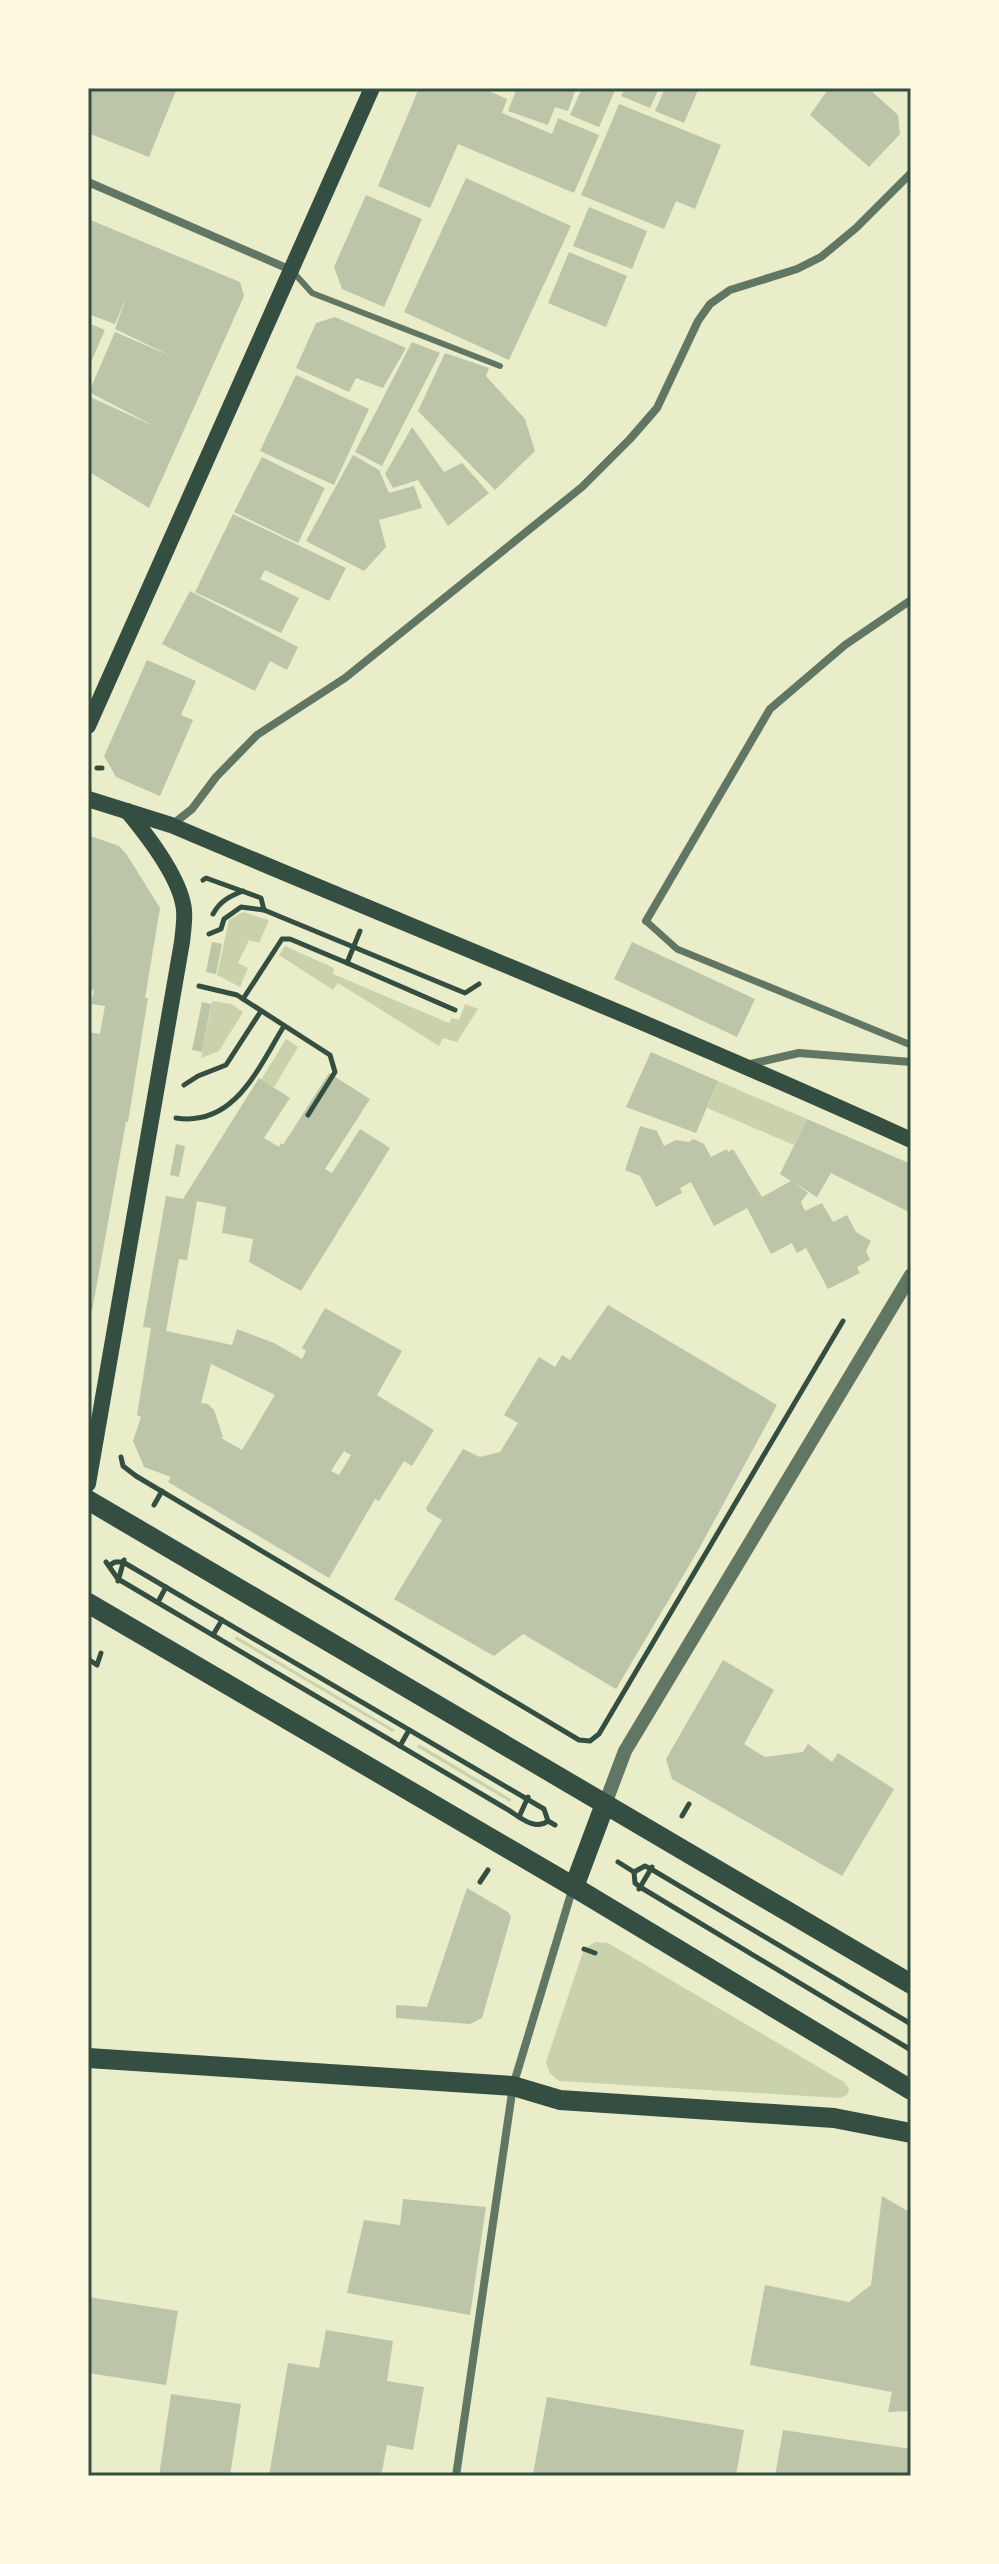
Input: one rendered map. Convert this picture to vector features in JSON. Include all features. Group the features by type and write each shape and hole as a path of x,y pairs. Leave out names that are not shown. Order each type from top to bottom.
{"main road":[{"path":"88,726 372,88"},
{"path":"88,799 171,825 746,1065 911,1140"},
{"path":"88,1484 182,942 184,910 167,869 127,811"},
{"path":"88,1500 911,1984"},
{"path":"88,1603 574,1887 911,2090"},
{"path":"574,1887 605,1804"},
{"path":"88,2058 513,2086 560,2100 834,2118 911,2133"}],"street":[{"path":"171,825 192,809 216,777 257,735 345,678 582,487 657,408 698,321 710,304 730,290 797,269 821,257 856,228 911,173"},
{"path":"88,182 291,270"},
{"path":"911,600 845,645 770,709 646,921 677,949 911,1045"},
{"path":"746,1065 799,1053 911,1062"},
{"path":"605,1804 625,1751 911,1275"},
{"path":"456,2476 513,2086 574,1887"}],"lane":[{"path":"291,270 312,293 500,366"}],"path":[{"path":"206,878 261,898 264,910"},
{"path":"214,912 230,896 243,891"},
{"path":"207,935 221,929 224,919 241,907 264,910 465,993 484,981"},
{"path":"347,963 360,930"},
{"path":"243,999 282,939 290,939 455,1010"},
{"path":"198,986 237,995 330,1055 335,1072 308,1115"},
{"path":"180,1088 198,1076 226,1065 261,1011"},
{"path":"175,1118 190,1120 218,1113 237,1099 285,1026"},
{"path":"123,1466 579,1740 590,1741 599,1734 843,1321"},
{"path":"154,1505 162,1491"},
{"path":"125,1558 222,1620 409,1730 529,1796 544,1809 552,1823 535,1825 518,1819 158,1602 117,1582 108,1564 125,1558"},
{"path":"117,1582 125,1558"},
{"path":"158,1602 166,1587"},
{"path":"213,1635 222,1620"},
{"path":"88,1659 97,1665 101,1653"},
{"path":"400,1746 409,1730"},
{"path":"518,1819 529,1796"},
{"path":"681,1817 689,1804"},
{"path":"618,1862 634,1872"},
{"path":"634,1872 645,1866 652,1868 911,2024"},
{"path":"638,1890 652,1868"},
{"path":"480,1882 488,1870"},
{"path":"634,1872 638,1890 911,2050"},
{"path":"584,1949 595,1953"}],"green space":[{"path":"243,912 269,920 259,943 249,940 238,963 248,968 240,987 217,975 229,920"},
{"path":"285,946 334,968 333,974 449,1023 452,1018 459,1020 465,1004 478,1009 457,1042 443,1038 439,1046 338,983 333,990 279,955"},
{"path":"212,1001 231,1004 243,1012 219,1051 201,1058"},
{"path":"286,1039 298,1047 274,1087 261,1080"},
{"path":"718,1081 807,1119 794,1145 707,1108"},
{"path":"236,1636 395,1730 393,1732 235,1639"},
{"path":"419,1744 511,1799 510,1802 417,1747"},
{"path":"595,1942 608,1943 844,2082 849,2089 847,2095 839,2098 559,2081 550,2073 546,2062 584,1949"}],"building":[{"path":"88,88 177,88 149,157 88,133"},
{"path":"419,88 482,88 507,99 502,113 552,134 558,118 599,135 574,193 458,144 430,208 378,186"},
{"path":"517,88 576,88 568,111 555,107 548,125 508,111"},
{"path":"582,88 616,88 599,127 570,115"},
{"path":"625,88 659,88 650,108 621,96"},
{"path":"665,88 699,88 684,123 655,111"},
{"path":"829,88 868,88 898,115 900,134 869,167 810,115"},
{"path":"619,104 721,145 695,209 676,201 664,229 581,195"},
{"path":"466,178 571,226 509,360 404,312"},
{"path":"366,195 422,219 384,307 342,289 334,267"},
{"path":"589,207 647,231 632,269 573,246"},
{"path":"88,219 240,282 244,296 149,508 88,471 88,396 156,427 89,392 115,332 173,357 115,329 127,295 115,324 88,314"},
{"path":"569,252 627,276 606,327 548,303"},
{"path":"335,317 406,348 383,388 356,378 349,392 296,368 316,323"},
{"path":"88,323 105,330 88,369"},
{"path":"412,342 440,353 382,466 355,452"},
{"path":"445,353 489,368 486,376 525,419 535,451 495,490 418,411"},
{"path":"296,375 369,409 334,485 260,451"},
{"path":"412,427 444,472 462,463 489,493 448,526 418,480 393,488 385,474"},
{"path":"353,455 379,470 389,493 414,486 422,508 379,520 386,547 364,571 306,541"},
{"path":"262,457 325,488 298,543 234,512"},
{"path":"233,514 346,568 329,601 265,570 260,579 299,598 281,633 195,592"},
{"path":"190,591 298,647 287,670 270,661 255,691 162,644"},
{"path":"147,660 196,681 181,715 193,720 160,796 116,777 104,756"},
{"path":"88,835 119,846 160,908 128,1122 92,1311 88,1310 88,1032 100,1034 105,1006 91,1004 94,990 88,989 88,947 92,924 88,923"},
{"path":"212,942 222,944 216,974 206,972"},
{"path":"632,942 755,999 737,1037 614,979"},
{"path":"202,1002 211,1004 202,1052 192,1050"},
{"path":"651,1052 718,1081 696,1133 626,1107"},
{"path":"329,1073 370,1099 325,1169 332,1173 360,1129 390,1148 301,1291 249,1262 253,1239 222,1233 226,1207 197,1201 187,1260 179,1259 166,1331 232,1345 237,1329 274,1343 302,1359 306,1351 302,1348 325,1308 402,1351 377,1395 434,1430 412,1466 404,1461 379,1501 375,1499 329,1578 168,1482 171,1477 144,1467 133,1441 141,1417 137,1415 151,1328 143,1327 166,1196 183,1199 259,1078 290,1098 264,1138 279,1147 281,1143 283,1145","holes":["211,1364 275,1395 242,1450 221,1438 214,1410 208,1404 201,1403","344,1451 351,1455 339,1475 331,1471"]},
{"path":"807,1119 911,1164 911,1213 831,1173 817,1197 793,1182 808,1193 801,1202 805,1211 822,1203 833,1222 847,1215 856,1232 871,1241 866,1251 870,1260 857,1267 860,1273 828,1289 806,1248 797,1253 792,1243 771,1254 747,1208 714,1226 691,1182 680,1188 682,1193 656,1207 640,1176 625,1170 640,1126 657,1131 664,1146 676,1140 689,1142 693,1139 704,1144 711,1157 733,1149 762,1197 791,1181 780,1174"},
{"path":"176,1144 185,1146 179,1177 170,1175"},
{"path":"608,1305 777,1405 700,1547 616,1689 523,1634 494,1656 394,1599 442,1520 426,1508 463,1449 480,1457 500,1452 518,1423 504,1415 539,1357 555,1367 562,1355 570,1360"},
{"path":"723,1660 774,1690 744,1744 765,1757 803,1752 808,1744 832,1762 838,1753 894,1789 842,1876 672,1779 666,1759"},
{"path":"467,1888 508,1912 511,1917 482,2018 470,2024 396,2018 396,2005 427,2007"},
{"path":"882,2196 911,2213 911,2411 888,2412 892,2392 750,2365 765,2285 849,2302 871,2285"},
{"path":"403,2199 486,2207 470,2315 347,2293 364,2220 400,2225"},
{"path":"88,2297 178,2311 166,2385 88,2373"},
{"path":"326,2330 393,2341 387,2381 424,2387 413,2450 387,2445 381,2476 269,2476 288,2363 319,2368"},
{"path":"171,2394 241,2404 230,2476 159,2476"},
{"path":"547,2397 744,2430 736,2476 533,2474"},
{"path":"783,2430 911,2449 911,2476 775,2476"}]}
